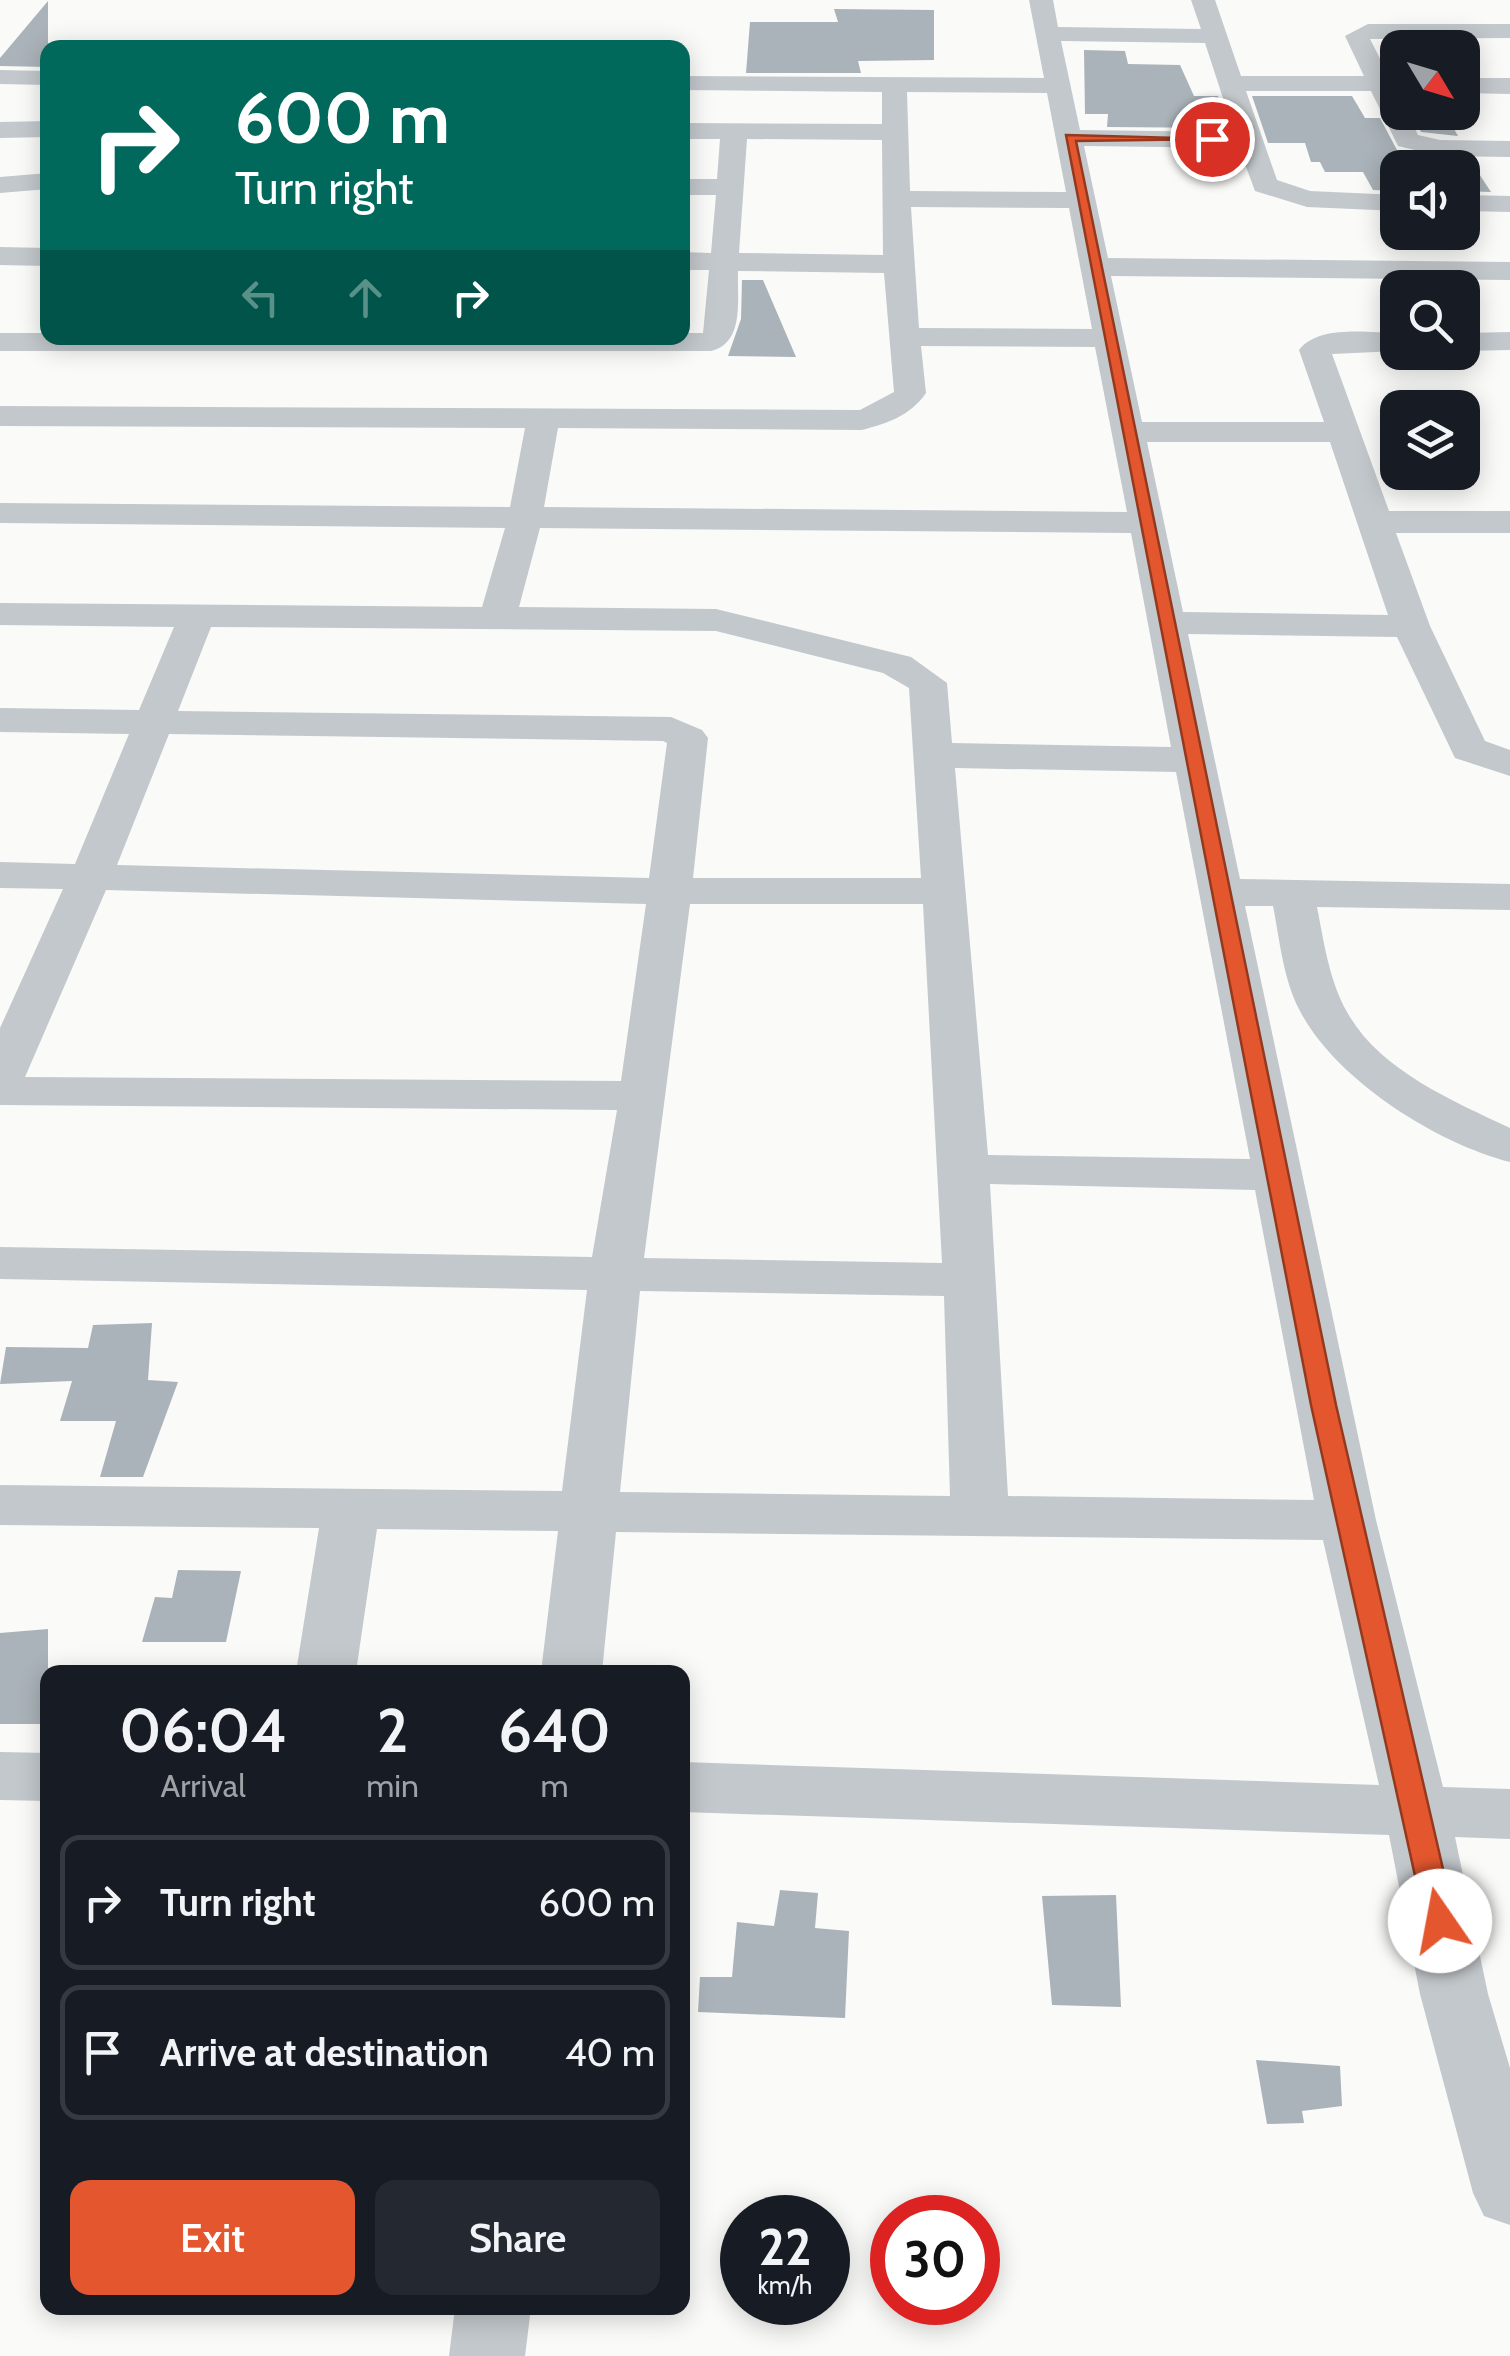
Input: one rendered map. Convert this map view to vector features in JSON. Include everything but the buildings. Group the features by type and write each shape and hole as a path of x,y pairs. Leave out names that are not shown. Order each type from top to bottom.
{"street":[{"path":"1203,0 1247,140 1266,185 1273,191 1334,202 1380,202"},
{"path":"1214,36 1046,17 1218,892 1347,1520 1418,1812 1454,1994 1510,2194"},
{"path":"1480,31 1510,31"},
{"path":"1380,33 1357,36 1380,70"},
{"path":"0,77 40,78"},
{"path":"690,83 1060,86"},
{"path":"1230,83 1380,84"},
{"path":"0,342 273,372 544,418 862,420 902,404 910,393 898,264 894,85"},
{"path":"1480,85 1510,86"},
{"path":"0,130 40,129"},
{"path":"1405,130 1408,140 1440,148 1510,149"},
{"path":"690,131 894,132"},
{"path":"690,343 711,342 720,335 734,132"},
{"path":"1070,138 1247,140"},
{"path":"0,185 40,182"},
{"path":"690,187 728,187"},
{"path":"898,199 1082,200"},
{"path":"1480,203 1510,204"},
{"path":"0,256 40,257"},
{"path":"690,261 898,264"},
{"path":"1095,267 1510,271"},
{"path":"907,337 1109,338"},
{"path":"1480,342 1510,341"},
{"path":"1380,342 1329,342 1315,350 1412,626 1469,750 1510,764"},
{"path":"0,416 273,372 667,345"},
{"path":"498,616 525,518 544,418"},
{"path":"1128,432 1341,432"},
{"path":"0,513 1146,524"},
{"path":"1376,522 1510,522"},
{"path":"0,614 716,620 897,665 928,683 964,1169 980,1515"},
{"path":"0,1080 92,876 197,616"},
{"path":"1165,623 1412,626"},
{"path":"0,720 682,732 688,738 615,1275 592,1511 572,1665"},
{"path":"933,755 1192,760"},
{"path":"0,875 667,890 944,891"},
{"path":"1218,892 1510,897"},
{"path":"1292,893 1324,1013 1368,1065 1430,1108 1510,1148"},
{"path":"0,1091 642,1096"},
{"path":"964,1169 1276,1175"},
{"path":"0,1263 970,1280"},
{"path":"0,1505 1347,1520"},
{"path":"327,1665 351,1508"},
{"path":"0,1776 40,1776"},
{"path":"690,1786 1510,1814"},
{"path":"488,2356 492,2315"}],"route":[{"path":"1212,139 1070,138 1323,1405 1440,1921"}]}
